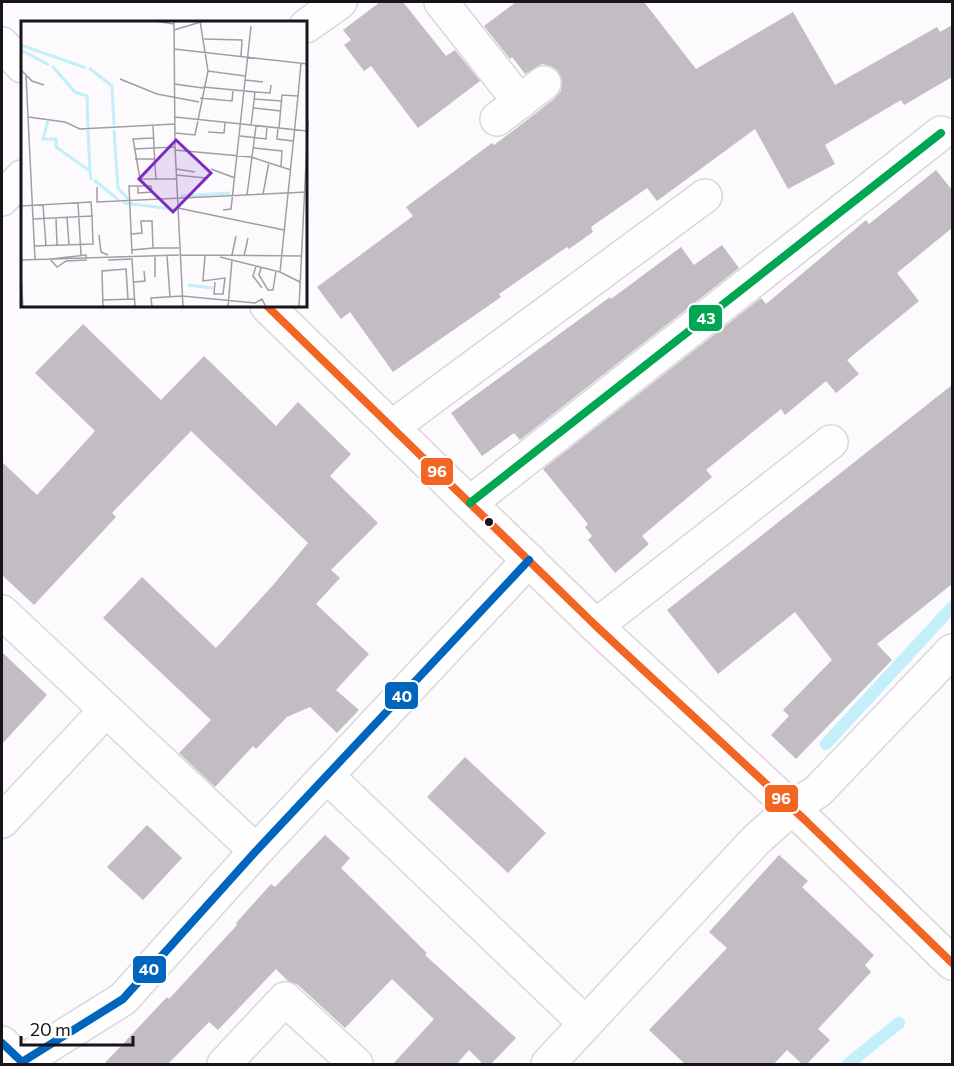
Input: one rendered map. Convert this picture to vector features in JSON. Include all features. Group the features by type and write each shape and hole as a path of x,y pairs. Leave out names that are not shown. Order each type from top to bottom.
{"street":[{"path":"308,25 340,2"},
{"path":"441,2 520,102"},
{"path":"2,44 21,65"},
{"path":"470,503 941,133"},
{"path":"2,199 21,178"},
{"path":"392,427 705,196"},
{"path":"269,308 596,626 951,959"},
{"path":"596,626 831,442"},
{"path":"2,1043 22,1062 123,999 256,851 529,560"},
{"path":"2,612 256,851"},
{"path":"548,1065 756,840 792,808 818,791 952,651"},
{"path":"2,821 106,710"},
{"path":"327,776 585,1023"},
{"path":"224,1065 285,999 356,1065"}],"building":[{"path":"380,2 403,2 446,56 455,50 480,81 418,128 371,66 364,71 344,45 351,40 343,30"},
{"path":"516,2 644,2 696,69 793,12 835,85 937,27 940,32 952,25 952,77 904,105 901,100 825,145 835,164 788,189 755,129 657,201 647,188 591,227 593,232 499,294 501,297 393,372 350,312 341,319 317,287 413,216 406,207 492,143 494,145 561,91 562,80 558,71 542,64 525,74 484,26"},
{"path":"936,170 952,190 952,228 897,273 919,301 847,360 859,374 836,393 826,381 785,415 781,409 706,470 712,477 642,536 649,544 615,573 588,540 592,536 585,527 588,524 543,469 761,298 766,304 866,220 869,224"},
{"path":"722,245 739,268 520,440 514,433 482,456 451,413 681,247 694,265"},
{"path":"83,324 161,400 204,356 276,426 298,402 351,454 330,476 378,523 331,570 340,578 316,604 369,654 336,690 359,710 337,733 310,707 287,717 256,749 253,746 215,787 179,753 211,720 103,618 142,577 216,648 308,543 191,431 112,513 116,517 34,605 2,575 2,462 37,495 95,431 35,373"},
{"path":"952,385 952,584 877,644 892,660 796,759 771,735 789,716 783,710 832,660 795,612 718,674 667,610"},
{"path":"2,652 47,695 2,744"},
{"path":"465,757 546,833 508,873 427,797"},
{"path":"147,825 182,858 143,900 107,867"},
{"path":"325,835 350,858 341,868 427,953 425,955 516,1038 490,1065 484,1065 469,1050 456,1065 392,1065 434,1019 392,979 345,1028 298,985 288,981 276,969 218,1030 209,1022 167,1065 103,1065 167,997 169,999 271,884 275,887"},
{"path":"779,855 808,881 802,887 874,955 865,965 871,972 818,1029 830,1040 806,1065 803,1065 787,1050 773,1065 686,1065 649,1030 727,948 709,932"}],"waterway":[{"path":"826,744 952,607"},
{"path":"848,1064 899,1023"}],"transit line":[{"name":"43","path":"470,503 941,133"},
{"name":"96","path":"269,308 596,626 806,821 952,963"},
{"name":"40","path":"2,1043 22,1062 123,999 256,851 529,560"}]}
